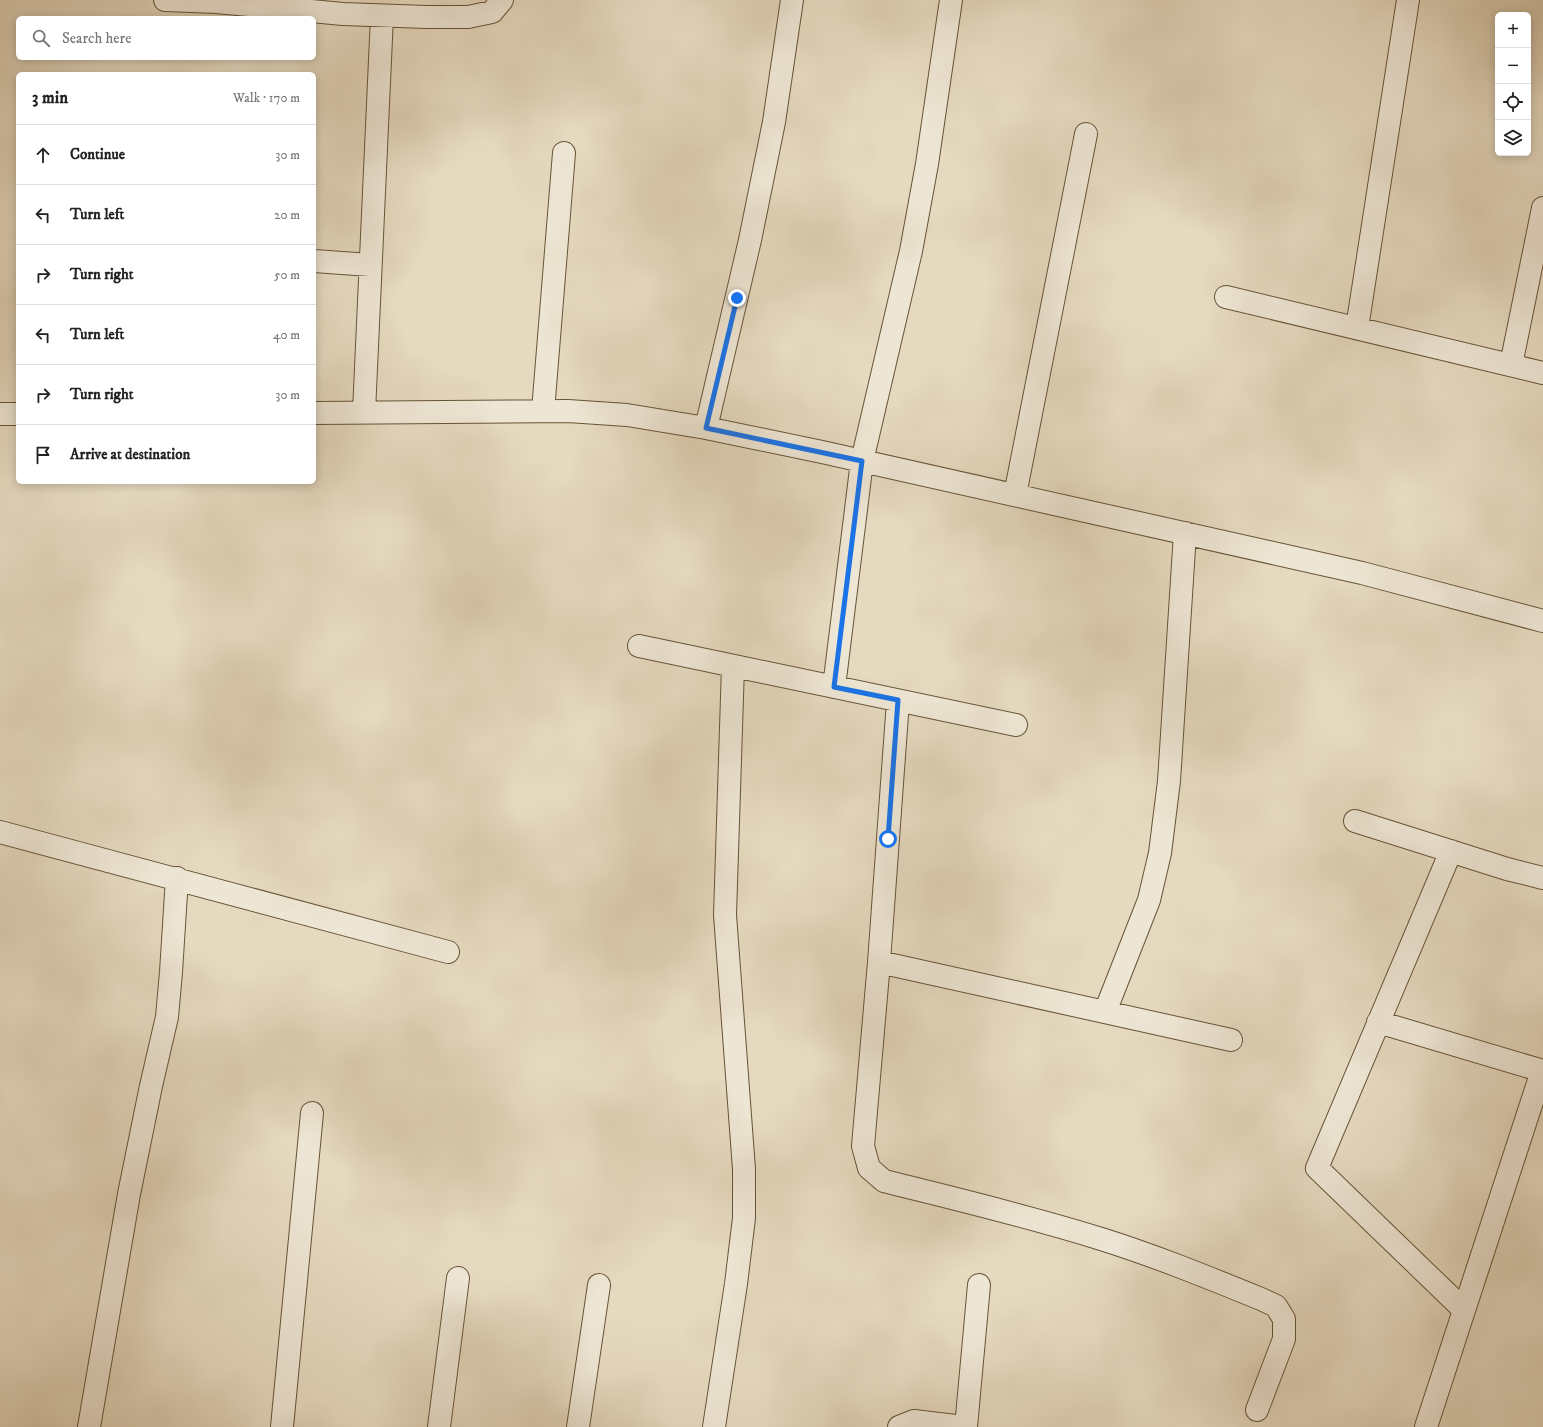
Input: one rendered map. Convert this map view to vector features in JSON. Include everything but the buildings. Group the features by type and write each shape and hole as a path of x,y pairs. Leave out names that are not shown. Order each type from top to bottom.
{"street":[{"path":"165,0 216,2 342,14 468,17 492,12 502,0"},
{"path":"706,428 750,240 774,122 792,0"},
{"path":"834,687 862,461 912,244 927,164 951,0"},
{"path":"1357,328 1408,0"},
{"path":"364,412 382,16"},
{"path":"1015,495 1086,134"},
{"path":"543,411 564,153"},
{"path":"1511,365 1543,208"},
{"path":"316,261 370,265"},
{"path":"1226,297 1543,373"},
{"path":"316,412 568,411 627,416 706,428 862,461 1362,573 1543,621"},
{"path":"0,414 16,414"},
{"path":"1105,1012 1149,900 1160,853 1169,781 1185,533"},
{"path":"639,646 1016,725"},
{"path":"714,1427 736,1284 744,1218 744,1169 725,915 734,666"},
{"path":"898,700 879,962 863,1146 869,1168 884,1181 1030,1217 1100,1238 1166,1261 1261,1298 1276,1306 1284,1319 1284,1339 1257,1410"},
{"path":"1356,821 1508,869 1543,878"},
{"path":"0,832 177,878 448,952"},
{"path":"1451,851 1317,1168 1464,1310"},
{"path":"89,1427 129,1194 167,1017 177,878"},
{"path":"879,962 1231,1040"},
{"path":"1378,1022 1543,1071 1426,1427"},
{"path":"282,1427 312,1113"},
{"path":"438,1427 458,1278"},
{"path":"578,1427 600,1285"},
{"path":"900,1427 914,1421 965,1427 979,1285"}],"route":[{"path":"737,298 706,428 862,461 834,687 898,700 888,839"}]}
